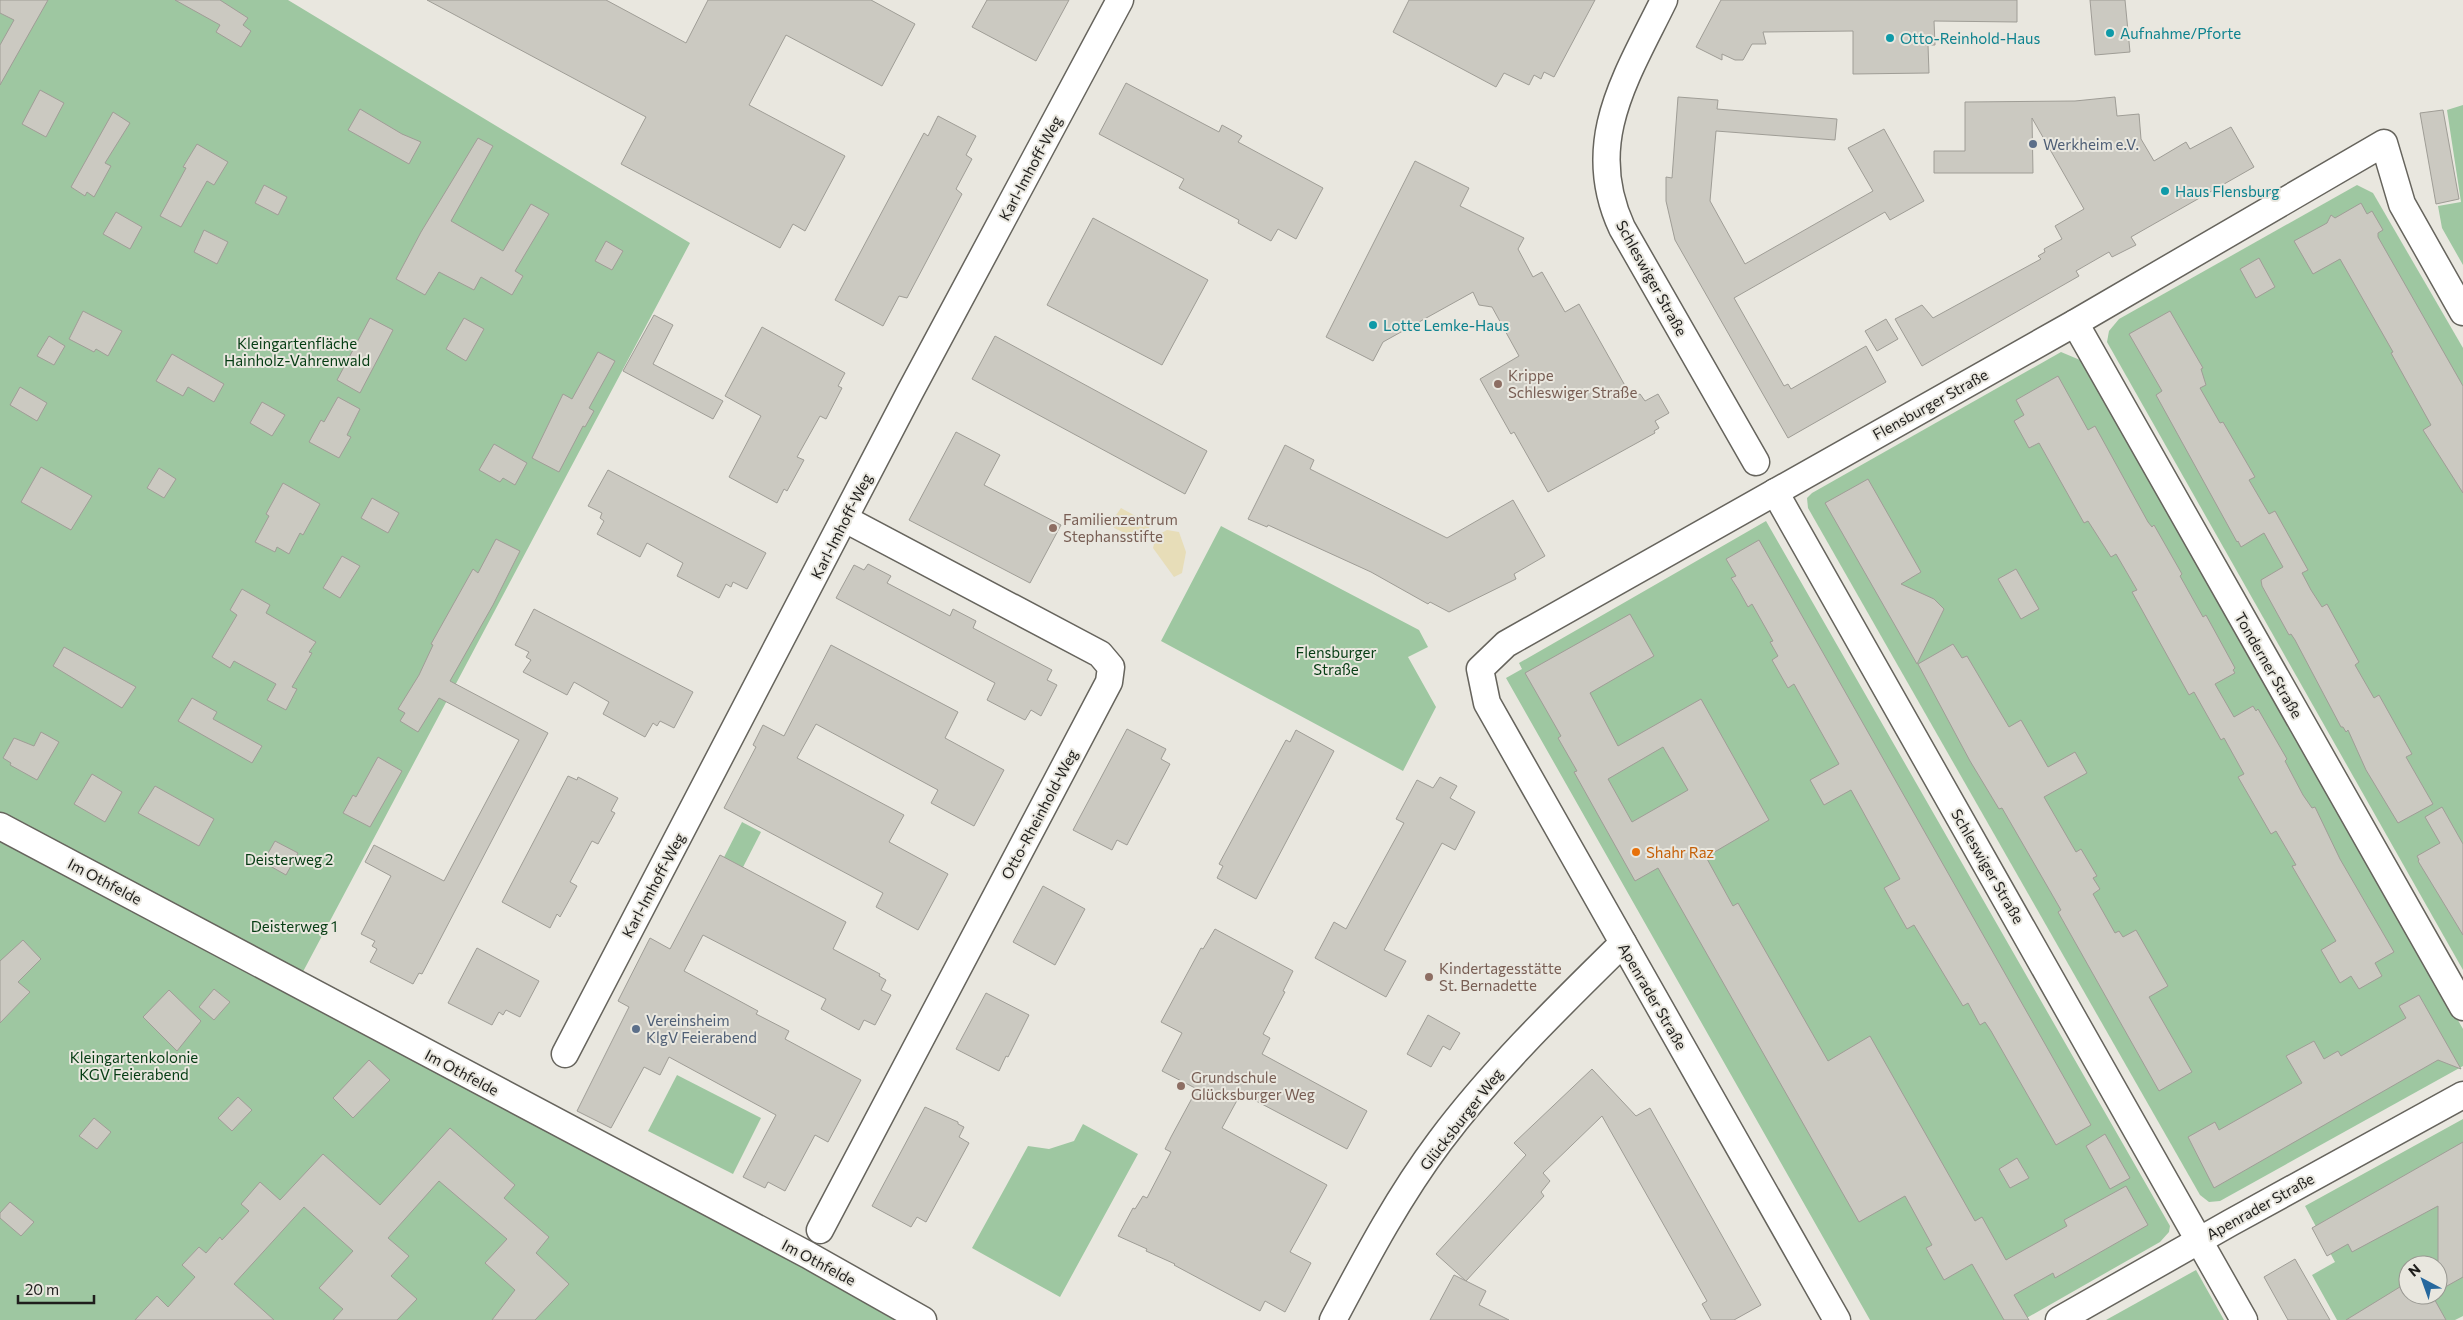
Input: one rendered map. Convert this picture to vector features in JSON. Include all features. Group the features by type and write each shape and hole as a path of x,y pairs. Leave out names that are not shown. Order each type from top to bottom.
{"street":[{"name":"Karl-Imhoff-Weg","path":"564,1054 913,386 1120,0"},
{"name":"Schleswiger Straße","path":"1664,0 1624,81 1610,119 1605,167 1616,215 1622,228 1756,462"},
{"name":"Flensburger Straße","path":"1480,669 1506,644 2075,323 2384,143 2402,204 2463,312"},
{"name":"Tonderner Straße","path":"2075,323 2463,1007"},
{"name":"Schleswiger Straße","path":"1775,492 2244,1320"},
{"name":"Otto-Rheinhold-Weg","path":"820,1230 1109,682 1111,668 1100,654 845,519"},
{"name":"Apenrader Straße","path":"1480,669 1487,703 1623,943 1827,1316"},
{"name":"Im Othfelde","path":"0,826 799,1251 923,1320"},
{"name":"Glücksburger Weg","path":"1333,1320 1388,1217 1440,1141 1490,1078 1623,943"},
{"name":"Apenrader Straße","path":"2059,1320 2199,1240 2463,1095"}],"green space":[{"name":"Kleingartenfläche Hainholz-Vahrenwald","path":"0,0 288,0 690,243 297,983 923,1320 0,1320"},
{"path":"2463,105 2463,265 2442,228 2438,206 2461,202 2447,110"},
{"path":"2357,185 2373,193 2463,348 2463,970 2107,342 2109,331 2119,319"},
{"path":"2061,352 2080,360 2463,1029 2463,1066 2220,1201 2209,1202 2200,1195 1808,508 1807,498 1812,493"},
{"path":"1766,521 2170,1226 2169,1232 2160,1242 2023,1320 1870,1320 1506,678 1522,669 1519,663"},
{"name":"Flensburger Straße","path":"1221,526 1419,630 1428,647 1408,657 1436,707 1403,771 1161,641"},
{"path":"742,822 761,832 739,875 720,865"},
{"path":"677,1075 761,1118 733,1174 648,1131"},
{"path":"2463,1119 2463,1316 2455,1320 2337,1320 2312,1275 2335,1262 2305,1206"},
{"path":"1083,1124 1138,1154 1060,1297 972,1248 1028,1146 1049,1149 1074,1141"},
{"path":"2196,1270 2224,1320 2106,1320"}],"sand":[{"path":"1121,508 1150,524 1147,534 1138,539 1114,528 1112,521"},
{"path":"1167,530 1179,532 1186,552 1182,573 1174,577 1153,548 1156,536"}],"building":[{"path":"0,0 48,0 0,85 0,45 14,20 0,13"},
{"path":"175,0 220,0 248,18 243,25 251,31 241,47 216,32 220,25"},
{"path":"427,0 606,0 686,43 708,0 871,0 915,24 882,86 786,35 749,105 845,156 805,231 793,224 780,248 621,164 646,117"},
{"path":"987,0 1069,0 1036,61 972,27"},
{"path":"1409,0 1595,0 1554,77 1544,72 1541,79 1534,75 1529,85 1504,73 1496,87 1393,32"},
{"name":"Otto-Reinhold-Haus","path":"1721,0 2017,0 2017,22 1934,21 1935,45 1928,45 1929,73 1853,74 1853,31 1763,32 1766,44 1752,44 1743,60 1735,60 1722,54 1722,60 1696,47"},
{"name":"Aufnahme/Pforte","path":"2090,0 2125,0 2130,52 2095,55"},
{"path":"1126,83 1219,132 1222,125 1242,136 1238,142 1323,188 1296,239 1278,229 1271,241 1238,223 1239,220 1179,188 1184,179 1099,134"},
{"path":"40,90 64,103 46,137 22,124"},
{"path":"1678,97 1718,100 1717,109 1837,119 1835,140 1716,131 1710,201 1745,264 1873,191 1848,148 1884,129 1924,201 1890,220 1885,212 1734,298 1784,386 1788,384 1791,389 1866,346 1886,382 1788,438 1675,240 1666,201 1666,177 1672,178"},
{"path":"2115,97 2117,116 2139,114 2141,139 2154,161 2186,142 2190,149 2231,127 2254,167 2131,237 2136,245 2112,257 2109,252 2076,271 2079,276 1922,366 1895,319 1922,305 1933,318 2041,259 2038,256 2045,252 2044,249 2062,239 2055,226 2084,209 2032,118 2033,173 1934,173 1934,151 1965,151 1965,102 2075,101"},
{"path":"360,109 402,134 421,142 409,164 348,130"},
{"path":"2443,110 2459,199 2436,204 2420,113"},
{"path":"113,112 130,123 105,163 111,166 94,197 87,192 85,196 71,187"},
{"path":"938,116 976,136 966,155 972,159 956,189 962,194 907,298 899,296 883,326 835,300 924,133 928,136"},
{"path":"478,138 493,146 451,221 503,251 531,204 549,214 515,271 523,276 512,295 481,277 474,290 439,272 425,295 396,279 421,232"},
{"path":"197,144 228,162 214,185 207,181 181,227 160,216 186,168 183,167"},
{"name":"Lotte Lemke-Haus","path":"1415,161 1469,188 1460,206 1524,238 1518,249 1533,277 1542,272 1565,312 1579,304 1632,398 1640,394 1645,401 1658,394 1669,413 1655,421 1659,428 1654,431 1655,433 1548,492 1514,432 1511,434 1480,379 1519,356 1492,307 1479,305 1473,292 1383,342 1373,361 1326,337"},
{"path":"264,185 287,197 278,215 255,203"},
{"path":"2361,203 2367,214 2372,211 2383,230 2378,233 2378,237 2463,386 2463,493 2423,430 2431,425 2391,353 2393,352 2340,259 2313,274 2294,241 2327,223 2331,215 2335,218"},
{"path":"116,212 142,227 130,249 103,234"},
{"path":"1093,218 1208,280 1162,365 1047,305"},
{"path":"204,230 228,242 217,264 194,252"},
{"path":"606,241 623,251 612,270 595,261"},
{"path":"2259,258 2275,287 2256,298 2240,269"},
{"path":"83,311 122,331 108,356 96,349 94,352 69,339"},
{"path":"2170,311 2203,368 2201,369 2206,385 2200,388 2220,423 2223,422 2255,477 2249,480 2269,514 2275,511 2308,570 2302,573 2311,590 2322,607 2327,604 2359,662 2355,665 2374,698 2379,695 2412,754 2406,757 2433,804 2398,823 2366,770 2348,730 2346,732 2341,727 2295,640 2291,634 2289,635 2262,586 2261,580 2283,567 2264,533 2241,547 2237,542 2156,395 2162,391 2129,334"},
{"path":"654,315 673,325 653,364 723,401 713,419 623,371"},
{"path":"370,318 393,330 360,393 337,380"},
{"path":"464,318 484,329 466,361 446,349"},
{"path":"1886,319 1898,339 1877,351 1865,331"},
{"path":"762,327 845,373 838,386 842,388 826,419 820,416 797,457 804,460 787,491 784,489 777,503 729,477 761,416 725,396"},
{"path":"49,336 65,346 54,365 37,356"},
{"path":"995,336 1207,451 1185,494 972,379"},
{"path":"598,352 615,361 589,408 594,411 585,427 583,426 559,472 532,458 563,394 572,399"},
{"path":"172,354 224,384 214,402 188,387 183,396 156,381"},
{"path":"2058,376 2088,430 2095,426 2148,522 2152,527 2154,525 2182,574 2180,576 2203,617 2206,615 2235,668 2233,670 2235,673 2215,684 2234,717 2253,706 2256,711 2258,709 2287,759 2285,761 2303,795 2312,808 2315,807 2340,859 2394,952 2375,963 2382,976 2359,989 2351,976 2340,983 2321,950 2336,941 2292,866 2296,865 2276,831 2271,834 2238,777 2244,774 2224,738 2221,740 2194,692 2189,695 2132,592 2137,590 2116,554 2111,557 2088,521 2084,523 2039,443 2029,448 2014,421 2024,415 2016,400"},
{"path":"20,387 47,403 37,421 10,405"},
{"path":"338,397 360,409 347,435 351,437 339,458 309,442 321,420 324,422"},
{"path":"262,402 285,415 272,436 250,423"},
{"path":"956,432 1000,455 984,485 1061,525 1030,583 909,520"},
{"path":"494,444 527,463 515,485 503,478 500,482 479,470"},
{"path":"1285,445 1314,460 1310,469 1447,538 1513,500 1545,556 1514,574 1516,579 1449,612 1430,602 1428,604 1371,572 1268,525 1267,527 1248,519"},
{"path":"41,467 92,496 71,530 21,502"},
{"path":"159,468 176,479 164,498 147,488"},
{"path":"608,470 766,553 747,589 733,582 731,587 726,584 719,598 677,576 683,563 647,543 640,557 597,534 604,521 600,518 602,513 588,506"},
{"path":"1868,479 1921,572 1901,584 1934,599 1944,609 1917,664 1825,503"},
{"path":"283,483 320,504 303,535 300,533 289,554 277,547 275,552 255,542 269,516 266,514"},
{"path":"372,498 399,513 388,533 361,518"},
{"path":"496,539 520,551 493,605 450,681 548,733 422,974 419,973 413,984 370,962 377,949 372,946 375,941 361,934 391,876 365,862 374,845 444,881 519,740 439,698 418,732 400,721 405,713 398,709 419,675 433,645 431,644 473,569 478,573"},
{"path":"1759,540 2091,1125 2056,1145 1985,1022 1980,1025 1968,1003 1963,1006 1914,925 1907,929 1884,888 1900,879 1851,790 1824,805 1810,780 1839,764 1794,684 1788,688 1772,660 1778,656 1770,642 1773,641 1752,604 1748,607 1731,578 1736,576 1726,559"},
{"path":"342,556 360,566 340,598 323,588"},
{"path":"868,564 891,576 887,583 950,616 953,609 976,621 973,628 1052,670 1047,680 1057,685 1041,716 1031,710 1025,720 987,700 995,683 836,598 854,565 864,570"},
{"path":"2016,569 2039,609 2021,619 1998,579"},
{"path":"242,589 270,605 266,613 316,642 309,652 312,653 292,687 297,689 286,710 267,700 276,684 234,661 230,668 212,657 237,615 230,610"},
{"path":"534,609 693,692 674,728 660,721 657,726 653,723 645,737 603,714 609,702 574,682 567,695 523,672 531,660 526,657 529,652 515,645"},
{"path":"1630,614 1654,656 1590,693 1618,746 1701,699 1769,820 1706,857 1733,906 1738,903 1828,1061 1870,1036 1975,1221 1982,1217 2006,1260 2067,1226 2064,1220 2126,1186 2148,1225 2055,1278 2053,1273 2014,1295 2029,1320 2004,1320 1972,1264 1944,1280 1926,1248 1932,1245 1905,1196 1859,1222 1658,868 1635,881 1574,772 1577,771 1558,738 1561,736 1525,673","holes":["1663,747 1688,790 1632,822 1608,779"]},
{"path":"1953,644 1962,658 1967,656 2009,727 2021,720 2048,767 2075,752 2087,773 2044,797 2076,852 2081,849 2097,876 2093,878 2100,889 2093,894 2115,933 2119,931 2123,937 2136,930 2168,986 2149,997 2192,1072 2159,1091 2058,912 2061,910 2002,808 1999,809 1970,761 1918,664"},
{"path":"831,645 958,712 945,738 1004,770 974,826 931,803 938,790 816,724 797,758 904,815 889,842 948,874 918,930 876,907 883,893 724,808 756,747 753,745 763,725 784,736"},
{"path":"64,647 136,687 122,708 53,666"},
{"path":"192,698 217,712 213,719 262,746 252,763 178,721"},
{"path":"1127,729 1166,749 1161,759 1170,764 1127,845 1117,840 1112,850 1073,830"},
{"path":"1296,730 1334,751 1256,899 1217,878 1223,866 1219,864 1286,740 1290,742"},
{"path":"41,732 59,742 37,780 10,765 11,763 3,758 14,738 34,746"},
{"path":"378,757 402,771 370,827 343,813 353,795 356,797"},
{"path":"92,774 122,792 105,822 74,804"},
{"path":"568,776 577,780 578,777 618,798 611,811 615,813 598,844 592,841 570,882 577,886 560,917 557,914 550,928 502,902"},
{"path":"1440,777 1457,786 1450,798 1475,812 1455,850 1442,843 1384,950 1406,961 1386,997 1315,958 1334,922 1346,929 1404,823 1396,819 1417,780 1433,788"},
{"path":"155,786 214,819 199,846 138,813"},
{"path":"2442,807 2463,844 2463,935 2418,861 2417,856 2440,843 2425,817"},
{"path":"275,841 298,853 286,875 263,862"},
{"path":"720,855 846,922 833,949 880,974 879,976 886,980 881,990 891,995 875,1025 864,1020 859,1030 821,1009 826,999 703,935 684,971 758,1011 756,1014 789,1031 785,1039 861,1080 828,1142 815,1135 785,1191 768,1182 765,1188 743,1177 776,1115 669,1057 660,1075 644,1067 611,1128 577,1111 629,1007 618,1001 650,938 670,949"},
{"path":"1043,886 1085,909 1055,965 1013,942"},
{"path":"1215,929 1293,971 1283,991 1285,992 1263,1034 1270,1038 1262,1054 1367,1111 1347,1149 1241,1093 1222,1128 1327,1185 1290,1252 1311,1263 1285,1312 1265,1301 1260,1311 1175,1264 1146,1251 1147,1249 1118,1236 1133,1208 1135,1209 1143,1196 1147,1198 1171,1152 1165,1149 1197,1089 1162,1071 1182,1033 1161,1022 1201,948 1203,949"},
{"path":"23,940 41,959 18,982 30,992 0,1023 0,961"},
{"path":"477,948 539,981 520,1017 506,1010 503,1015 499,1012 492,1025 448,1003"},
{"path":"214,989 230,1002 214,1020 199,1007"},
{"path":"169,990 201,1021 177,1051 143,1017"},
{"path":"986,993 1029,1015 999,1071 956,1049"},
{"path":"2419,995 2461,1069 2438,1060 2214,1188 2188,1137 2215,1122 2219,1130 2302,1083 2286,1056 2314,1041 2324,1059 2338,1051 2341,1056 2406,1018 2399,1006"},
{"path":"1428,1015 1460,1033 1450,1050 1443,1046 1431,1067 1407,1054"},
{"path":"369,1060 390,1080 353,1118 333,1098"},
{"path":"1592,1069 1636,1116 1650,1108 1761,1305 1734,1320 1711,1320 1702,1304 1707,1301 1602,1116 1543,1173 1550,1181 1541,1192 1544,1196 1466,1281 1436,1254 1526,1155 1514,1143"},
{"path":"238,1097 252,1110 232,1131 218,1118"},
{"path":"925,1107 958,1122 958,1124 964,1127 959,1137 969,1143 926,1222 917,1217 911,1227 872,1206"},
{"path":"94,1118 111,1132 97,1149 79,1136"},
{"path":"450,1128 515,1185 504,1198 549,1237 536,1253 569,1284 535,1320 492,1320 515,1290 485,1263 507,1239 439,1181 388,1238 409,1256 391,1276 417,1299 397,1320 333,1320 343,1309 319,1288 353,1251 304,1207 234,1284 274,1320 135,1320 157,1296 168,1307 195,1277 182,1265 199,1247 206,1253 220,1237 222,1240 249,1211 241,1204 260,1182 280,1200 323,1154 380,1205"},
{"path":"2105,1134 2130,1178 2110,1189 2086,1146"},
{"path":"2463,1142 2463,1277 2448,1285 2448,1255 2438,1255 2438,1206 2352,1252 2348,1244 2327,1256 2312,1228"},
{"path":"2017,1158 2029,1178 2010,1188 1999,1169"},
{"path":"10,1202 34,1222 21,1236 0,1218 0,1213"},
{"path":"2295,1259 2330,1320 2288,1320 2264,1277"},
{"path":"1454,1275 1486,1291 1479,1305 1509,1320 1430,1320"},
{"path":"2398,1288 2398,1305 2438,1305 2446,1320 2346,1320"}],"place":[{"name":"Aufnahme/Pforte","path":"2110,33"},
{"name":"Otto-Reinhold-Haus","path":"1890,38"},
{"name":"Werkheim e.V.","path":"2033,144"},
{"name":"Haus Flensburg","path":"2165,191"},
{"name":"Lotte Lemke-Haus","path":"1373,325"},
{"name":"Krippe Schleswiger Straße","path":"1498,384"},
{"name":"Familienzentrum Stephansstifte","path":"1053,528"},
{"name":"Shahr Raz","path":"1636,852"},
{"name":"Kindertagesstätte St. Bernadette","path":"1429,977"},
{"name":"Vereinsheim KlgV Feierabend","path":"636,1029"},
{"name":"Grundschule Glücksburger Weg","path":"1181,1086"}],"park label":[{"name":"Deisterweg 2","path":"289,859"},
{"name":"Deisterweg 1","path":"294,926"},
{"name":"Kleingartenkolonie KGV Feierabend","path":"134,1066"}]}
